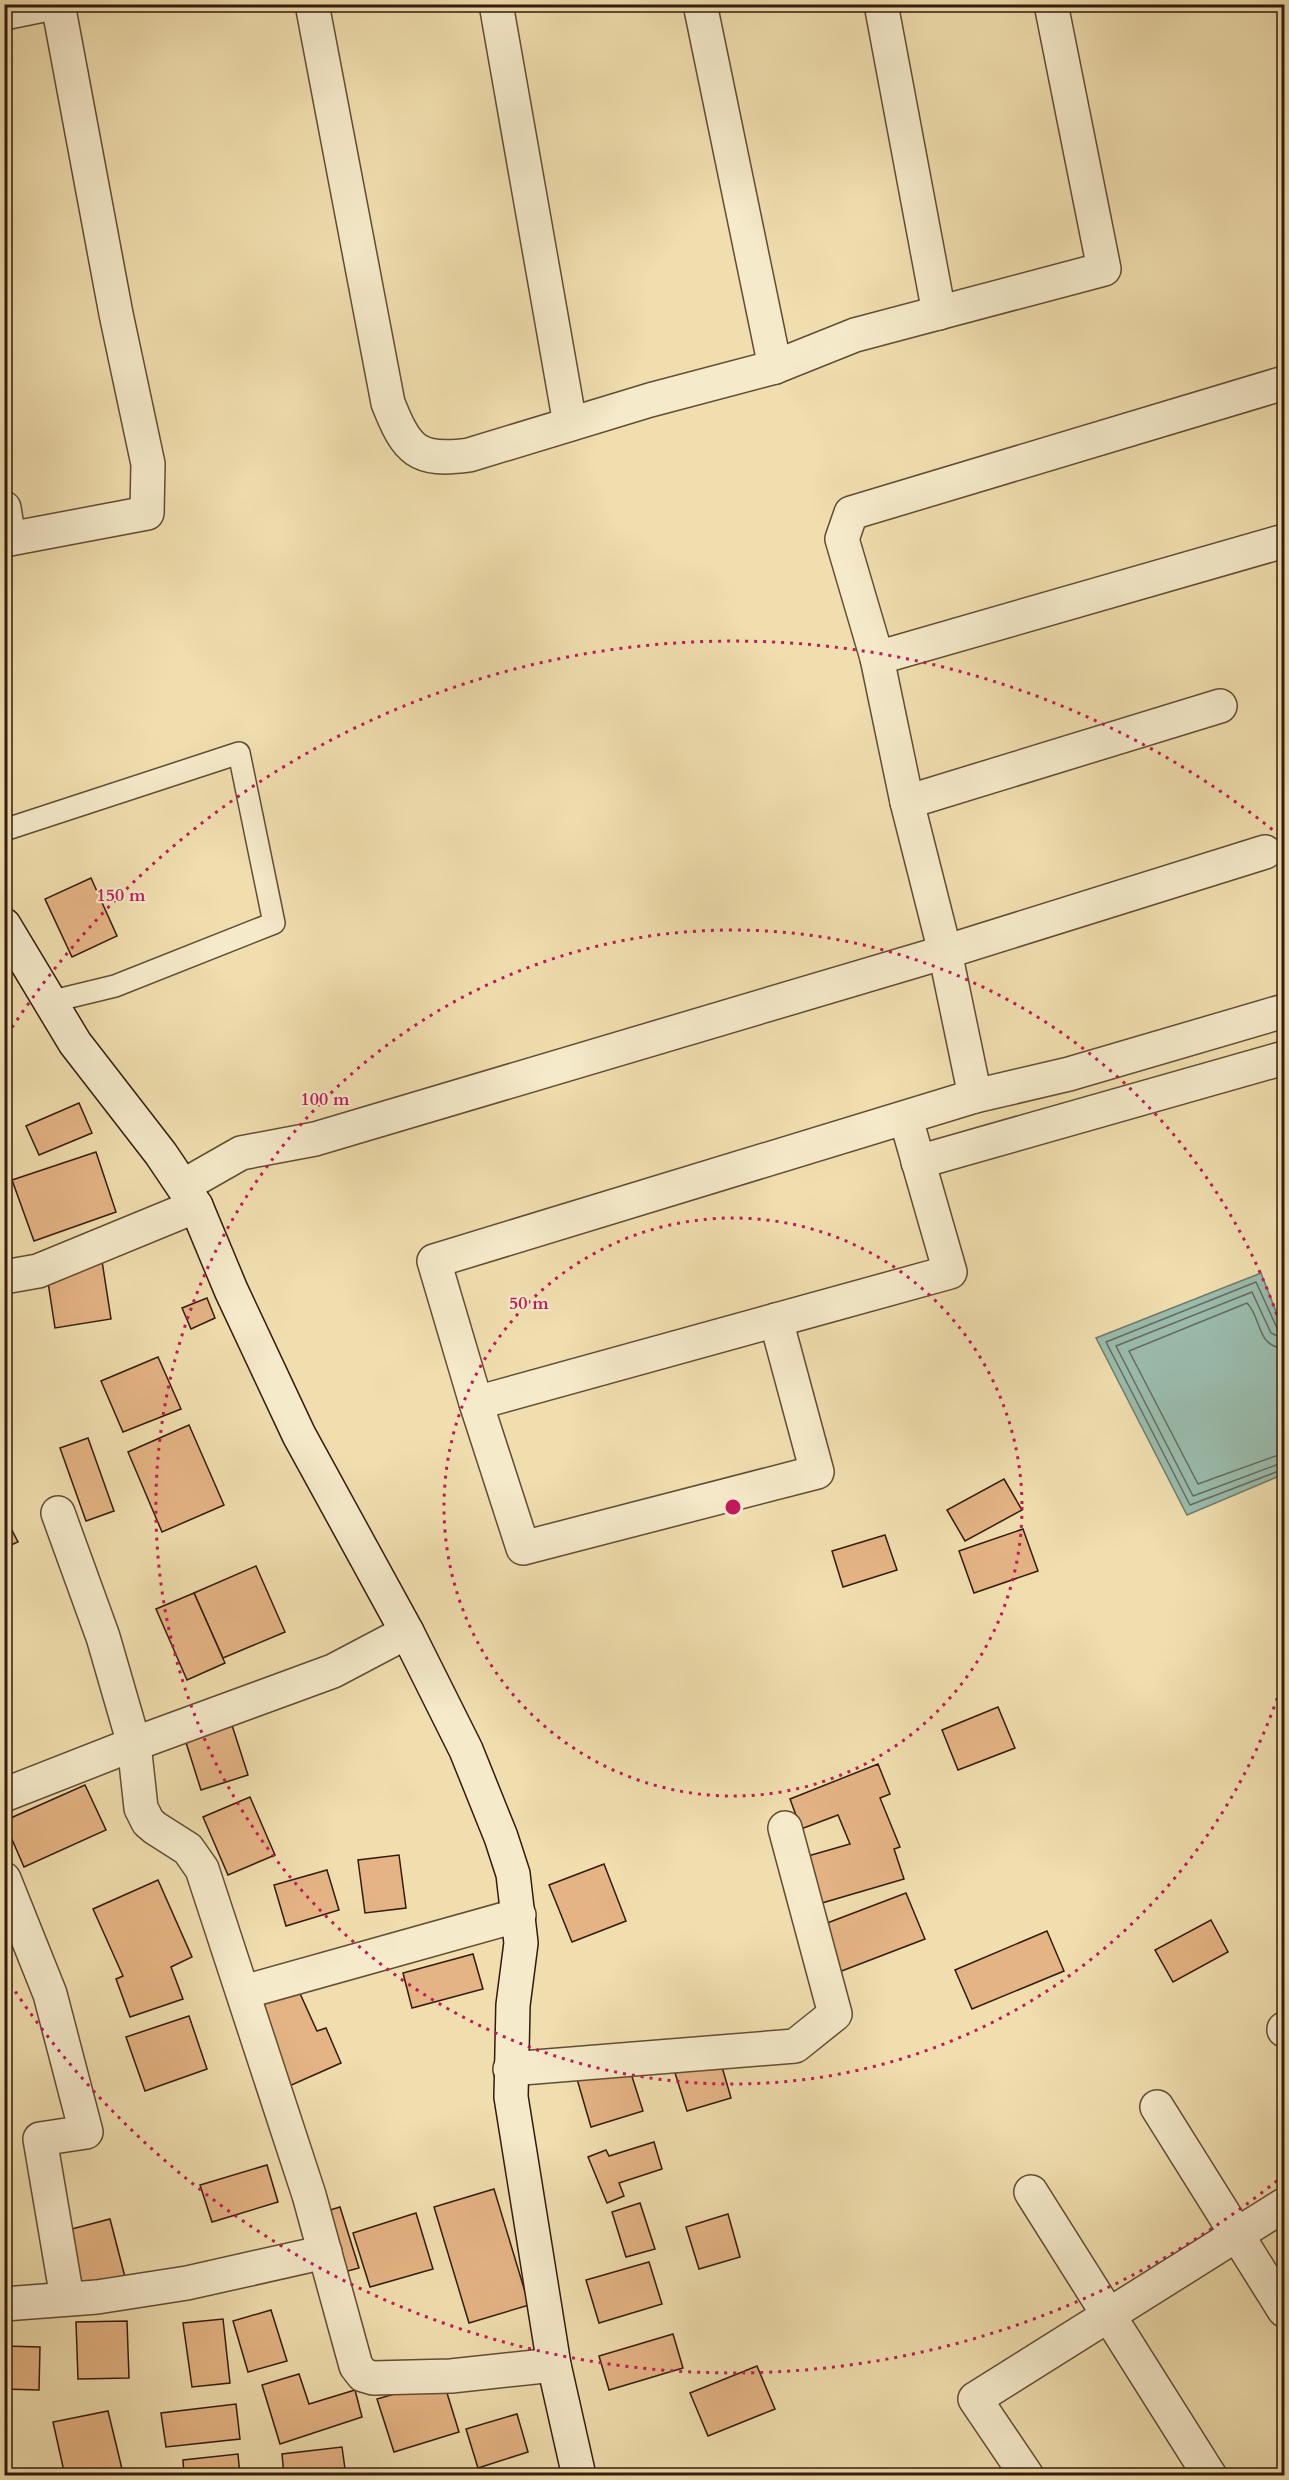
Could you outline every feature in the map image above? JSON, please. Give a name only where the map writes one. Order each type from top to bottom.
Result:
[{"type":"street","points":[[5,11],[48,4]]},
{"type":"street","points":[[6,529],[147,513],[148,464],[114,302],[58,4]]},
{"type":"street","points":[[312,4],[388,404],[399,432],[413,448],[438,459],[469,455],[570,424],[775,367],[855,335],[1104,269],[1051,4]]},
{"type":"street","points":[[496,4],[570,424]]},
{"type":"street","points":[[700,4],[775,367]]},
{"type":"street","points":[[881,4],[939,313]]},
{"type":"street","points":[[975,1096],[945,952],[906,802],[877,658],[842,539],[851,513],[1284,383]]},
{"type":"street","points":[[877,658],[1284,541]]},
{"type":"street","points":[[906,802],[1220,706]]},
{"type":"street","points":[[4,1277],[38,1271],[190,1196],[241,1153],[315,1138],[945,952],[1265,852]]},
{"type":"street","points":[[4,925],[75,1043],[190,1196],[299,1435],[407,1632],[466,1750],[501,1837],[513,1874],[521,1943],[513,2005],[511,2097],[554,2365],[579,2475]]},
{"type":"street","points":[[776,1320],[817,1472],[523,1548],[476,1403],[434,1261],[906,1119],[975,1096],[1068,1074],[1284,1011]]},
{"type":"street","points":[[918,1162],[1284,1058]]},
{"type":"street","points":[[476,1403],[950,1272],[906,1119]]},
{"type":"street","points":[[58,1513],[103,1637],[134,1744],[141,1808],[148,1822],[188,1849],[202,1869],[244,1992],[325,2252],[356,2366],[363,2374],[373,2378],[451,2376],[554,2365]]},
{"type":"street","points":[[4,1795],[134,1744],[333,1671],[407,1632]]},
{"type":"street","points":[[510,2069],[795,2046],[835,2014],[784,1828]]},
{"type":"street","points":[[4,1879],[50,1994],[86,2132],[40,2139],[67,2298]]},
{"type":"street","points":[[244,1992],[519,1915]]},
{"type":"street","points":[[1157,2107],[1284,2310]]},
{"type":"street","points":[[1031,2192],[1210,2475]]},
{"type":"street","points":[[1026,2475],[975,2399],[1284,2205]]},
{"type":"street","points":[[4,2304],[98,2297],[188,2283],[325,2252]]},
{"type":"lane","points":[[4,830],[239,753],[274,922],[115,986],[49,1002]]},
{"type":"water","points":[[1261,1273],[1284,1332],[1284,1474],[1187,1515],[1096,1338]]},
{"type":"building","points":[[91,878],[117,936],[72,957],[45,899]]},
{"type":"building","points":[[79,1103],[92,1133],[39,1155],[26,1126]]},
{"type":"building","points":[[96,1152],[116,1212],[34,1241],[12,1180]]},
{"type":"building","points":[[4,1208],[11,1230],[4,1232]]},
{"type":"building","points":[[102,1261],[111,1319],[55,1328],[46,1269]]},
{"type":"building","points":[[207,1298],[215,1318],[191,1329],[182,1308]]},
{"type":"building","points":[[4,1333],[11,1351],[4,1353]]},
{"type":"building","points":[[158,1357],[181,1409],[123,1432],[101,1381]]},
{"type":"building","points":[[189,1425],[224,1505],[162,1532],[128,1452]]},
{"type":"building","points":[[88,1438],[114,1511],[86,1521],[60,1448]]},
{"type":"building","points":[[1004,1479],[1022,1510],[965,1541],[947,1510]]},
{"type":"building","points":[[4,1515],[18,1542],[4,1548]]},
{"type":"building","points":[[1023,1529],[1038,1571],[974,1593],[959,1551]]},
{"type":"building","points":[[885,1535],[897,1570],[843,1587],[832,1551]]},
{"type":"building","points":[[256,1566],[285,1632],[223,1658],[194,1593]]},
{"type":"building","points":[[194,1593],[225,1663],[187,1680],[156,1609]]},
{"type":"building","points":[[998,1707],[1015,1748],[958,1770],[942,1730]]},
{"type":"building","points":[[230,1719],[248,1775],[201,1790],[183,1733]]},
{"type":"building","points":[[878,1764],[890,1794],[880,1798],[900,1847],[894,1849],[904,1879],[822,1903],[808,1856],[850,1844],[838,1815],[801,1829],[790,1799]]},
{"type":"building","points":[[85,1785],[106,1830],[24,1867],[4,1821]]},
{"type":"building","points":[[250,1797],[275,1855],[228,1875],[203,1817]]},
{"type":"building","points":[[399,1855],[406,1908],[365,1913],[358,1860]]},
{"type":"building","points":[[604,1864],[626,1921],[572,1942],[549,1885]]},
{"type":"building","points":[[327,1870],[339,1910],[286,1926],[274,1885]]},
{"type":"building","points":[[158,1880],[192,1957],[171,1967],[183,1999],[130,2017],[116,1979],[123,1976],[93,1909]]},
{"type":"building","points":[[906,1893],[925,1939],[839,1972],[822,1925]]},
{"type":"building","points":[[1211,1920],[1228,1952],[1173,1982],[1155,1950]]},
{"type":"building","points":[[1047,1931],[1064,1971],[972,2009],[955,1970]]},
{"type":"building","points":[[473,1954],[483,1989],[412,2008],[403,1973]]},
{"type":"building","points":[[293,1978],[317,2031],[326,2028],[341,2063],[278,2091],[250,1998]]},
{"type":"building","points":[[189,2016],[207,2069],[145,2091],[126,2037]]},
{"type":"building","points":[[720,2060],[731,2098],[687,2111],[675,2073]]},
{"type":"building","points":[[628,2064],[643,2111],[591,2127],[577,2079]]},
{"type":"building","points":[[654,2142],[662,2169],[619,2183],[624,2196],[607,2203],[588,2157],[606,2150],[609,2156]]},
{"type":"building","points":[[267,2165],[278,2202],[212,2222],[200,2185]]},
{"type":"building","points":[[494,2189],[529,2305],[469,2323],[434,2207]]},
{"type":"building","points":[[640,2203],[655,2249],[626,2257],[612,2212]]},
{"type":"building","points":[[340,2207],[359,2268],[336,2274],[317,2214]]},
{"type":"building","points":[[416,2213],[433,2269],[370,2287],[353,2233]]},
{"type":"building","points":[[728,2214],[740,2257],[699,2269],[686,2227]]},
{"type":"building","points":[[110,2219],[126,2281],[80,2292],[64,2231]]},
{"type":"building","points":[[649,2262],[662,2304],[599,2323],[586,2280]]},
{"type":"building","points":[[271,2310],[287,2361],[248,2372],[233,2321]]},
{"type":"building","points":[[223,2319],[230,2383],[192,2387],[183,2323]]},
{"type":"building","points":[[127,2321],[129,2378],[78,2379],[76,2322]]},
{"type":"building","points":[[673,2334],[683,2368],[609,2390],[599,2356]]},
{"type":"building","points":[[4,2346],[40,2347],[39,2390],[4,2389]]},
{"type":"building","points":[[757,2366],[775,2409],[708,2436],[690,2393]]},
{"type":"building","points":[[299,2374],[309,2404],[355,2390],[362,2417],[280,2444],[262,2385]]},
{"type":"building","points":[[443,2380],[459,2432],[394,2452],[377,2399]]},
{"type":"building","points":[[236,2404],[240,2439],[166,2447],[161,2413]]},
{"type":"building","points":[[108,2411],[122,2469],[94,2476],[65,2476],[53,2422]]},
{"type":"building","points":[[517,2414],[528,2452],[478,2468],[466,2429]]},
{"type":"building","points":[[342,2447],[346,2476],[284,2476],[282,2454]]},
{"type":"building","points":[[238,2454],[240,2476],[184,2476],[183,2460]]}]
